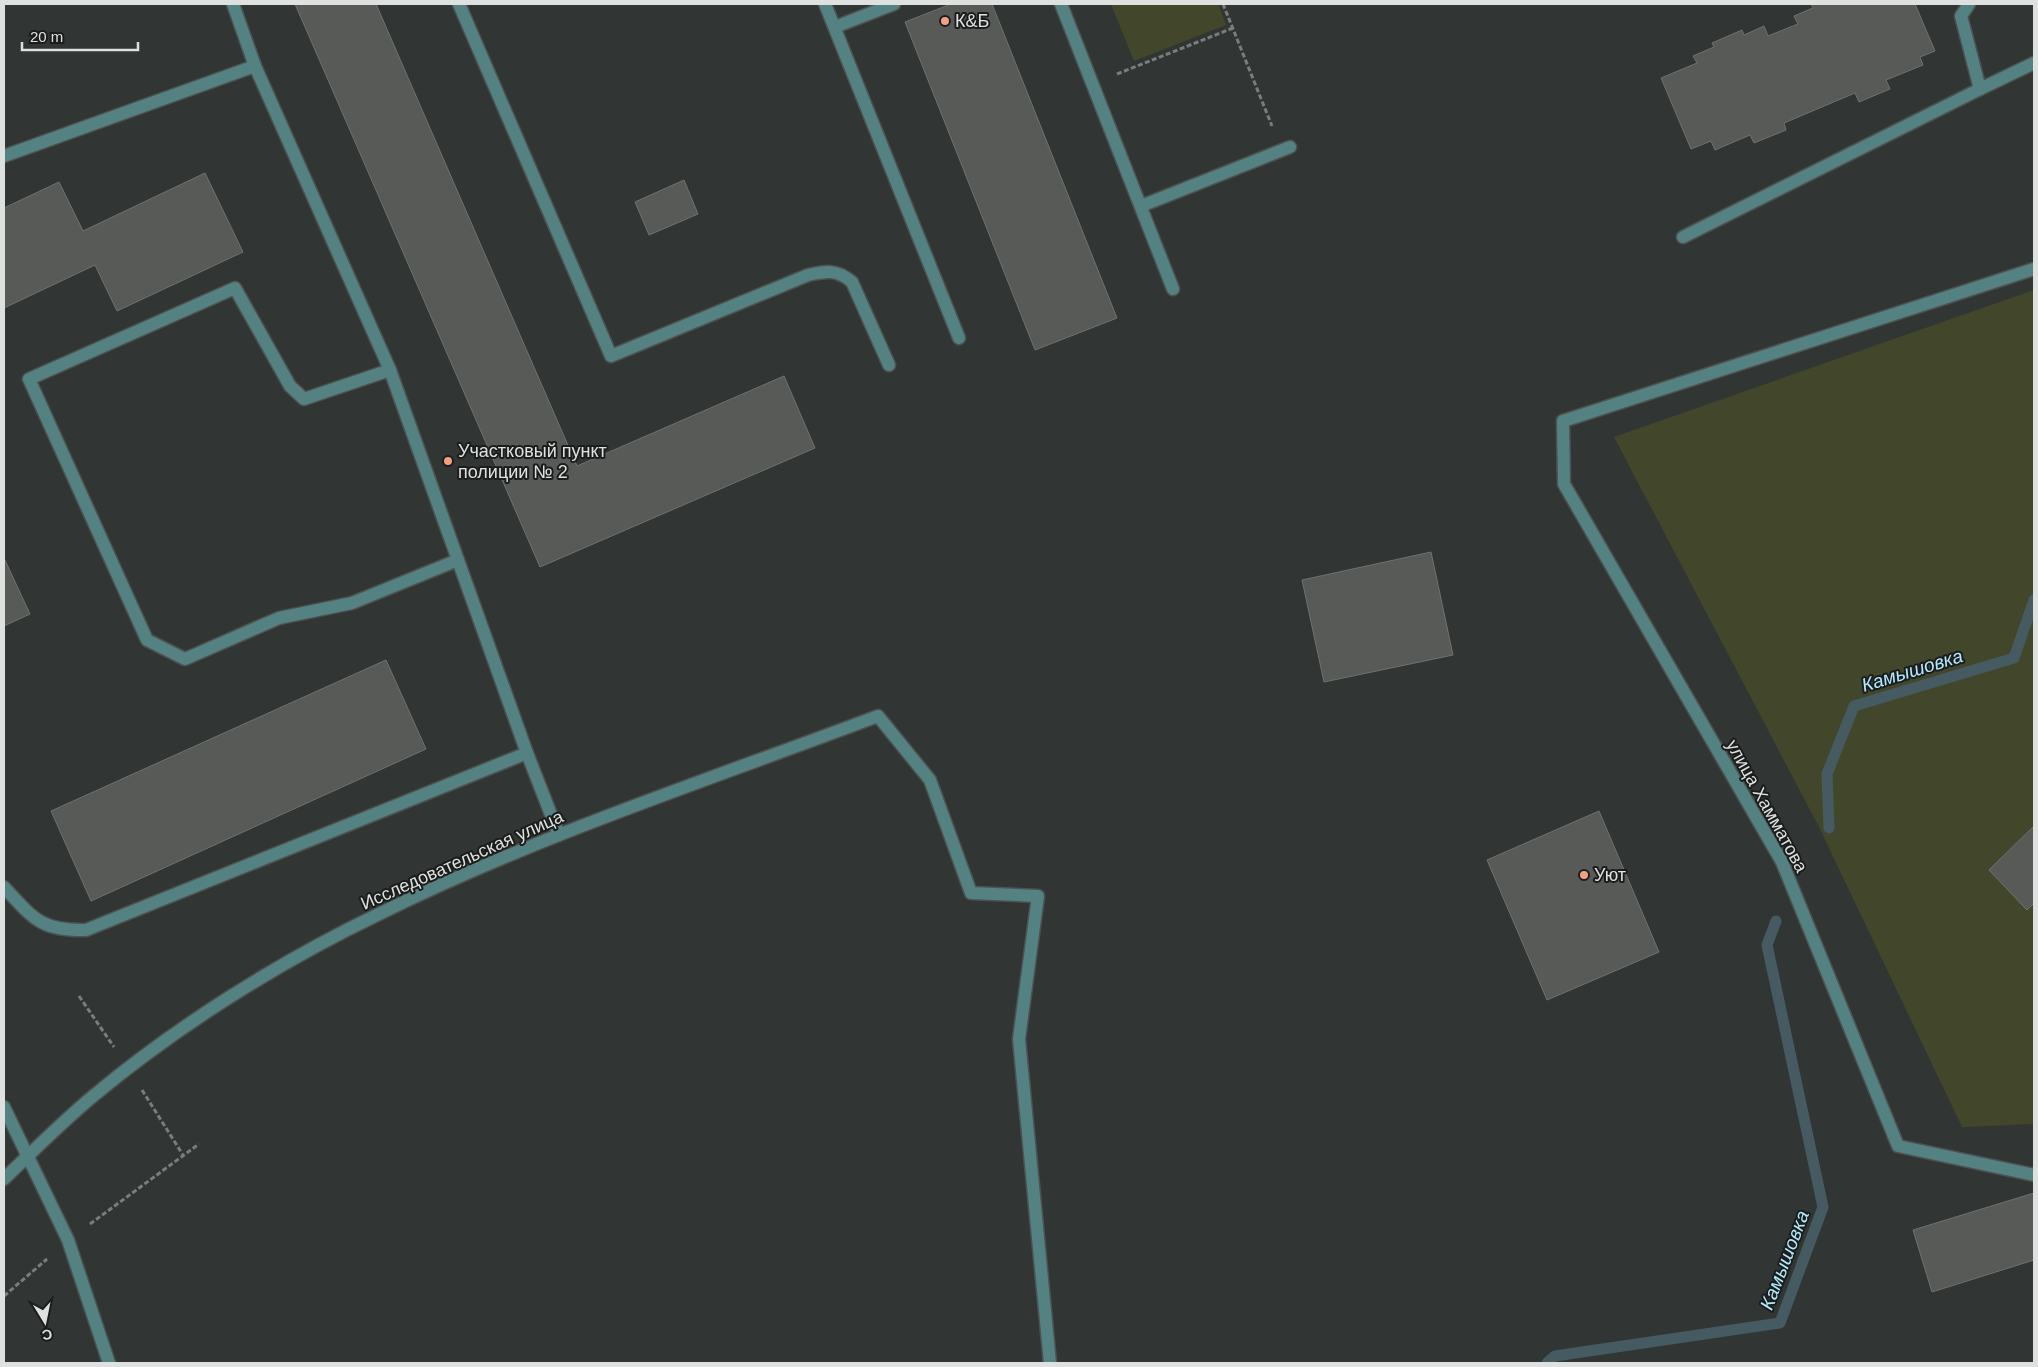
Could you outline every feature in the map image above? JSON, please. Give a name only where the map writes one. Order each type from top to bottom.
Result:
[{"type":"street","points":[[232,4],[255,66],[390,370],[527,753],[560,835]]},
{"type":"street","points":[[459,4],[611,356],[808,275],[830,270],[844,275],[852,282],[889,365]]},
{"type":"street","points":[[825,4],[959,338]]},
{"type":"street","points":[[835,27],[894,4]]},
{"type":"street","points":[[1060,4],[1173,288]]},
{"type":"street","points":[[1969,4],[1961,16],[1980,88]]},
{"type":"street","points":[[1684,237],[1980,88],[2034,63]]},
{"type":"street","points":[[4,156],[255,66]]},
{"type":"street","points":[[1141,206],[1285,148]]},
{"type":"street","name":"улица Хамматова","points":[[2034,269],[1563,421],[1564,484],[1782,862],[1898,1146],[2034,1175]]},
{"type":"street","points":[[390,370],[304,398],[290,386],[234,288],[29,379],[147,640],[185,659],[279,618],[352,603],[458,560]]},
{"type":"street","name":"Исследовательская улица","points":[[4,1179],[71,1115],[140,1060],[220,1005],[310,950],[445,882],[560,835],[878,716],[930,780],[972,893],[1038,896],[1019,1038],[1050,1363]]},
{"type":"street","points":[[4,887],[38,923],[63,931],[86,930],[527,753]]},
{"type":"street","points":[[4,1107],[68,1240],[109,1363]]},
{"type":"path","points":[[1223,4],[1285,148]]},
{"type":"path","points":[[1092,84],[1233,28]]},
{"type":"path","points":[[4,1296],[68,1240],[199,1144]]},
{"type":"green space","points":[[1111,4],[1218,4],[1226,25],[1134,61]]},
{"type":"green space","points":[[2034,290],[2034,1124],[1962,1127],[1819,827],[1614,437]]},
{"type":"building","points":[[295,4],[376,4],[577,466],[784,376],[815,448],[540,567]]},
{"type":"building","points":[[951,4],[992,4],[1117,318],[1035,350],[905,22]]},
{"type":"building","points":[[1811,4],[1915,4],[1935,51],[1920,57],[1923,65],[1886,80],[1890,89],[1859,102],[1855,93],[1784,123],[1786,130],[1754,143],[1750,135],[1715,150],[1711,141],[1691,149],[1661,78],[1697,63],[1693,56],[1714,47],[1712,43],[1742,30],[1744,35],[1764,26],[1768,36],[1798,24],[1794,16],[1813,8]]},
{"type":"building","points":[[205,173],[243,252],[117,311],[95,265],[4,308],[4,208],[59,182],[83,231]]},
{"type":"building","points":[[684,180],[698,214],[649,235],[635,202]]},
{"type":"building","points":[[1431,552],[1453,655],[1324,682],[1302,580]]},
{"type":"building","points":[[4,558],[30,614],[4,626]]},
{"type":"building","points":[[386,660],[426,749],[91,901],[51,811]]},
{"type":"building","points":[[1599,811],[1659,952],[1547,1000],[1487,860]]},
{"type":"building","points":[[2034,826],[2034,903],[2027,910],[1989,870]]},
{"type":"building","points":[[2034,1193],[2034,1260],[1932,1292],[1913,1230]]},
{"type":"waterway","name":"Камышовка","points":[[1829,828],[1827,774],[1854,706],[2014,658],[2034,600]]},
{"type":"waterway","name":"Камышовка","points":[[1547,1363],[1555,1356],[1780,1323],[1823,1207],[1767,945],[1776,921]]},
{"type":"place","name":"К&Б","points":[[945,21]]},
{"type":"place","name":"Участковый пункт полиции № 2","points":[[448,461]]},
{"type":"place","name":"Уют","points":[[1584,875]]}]
